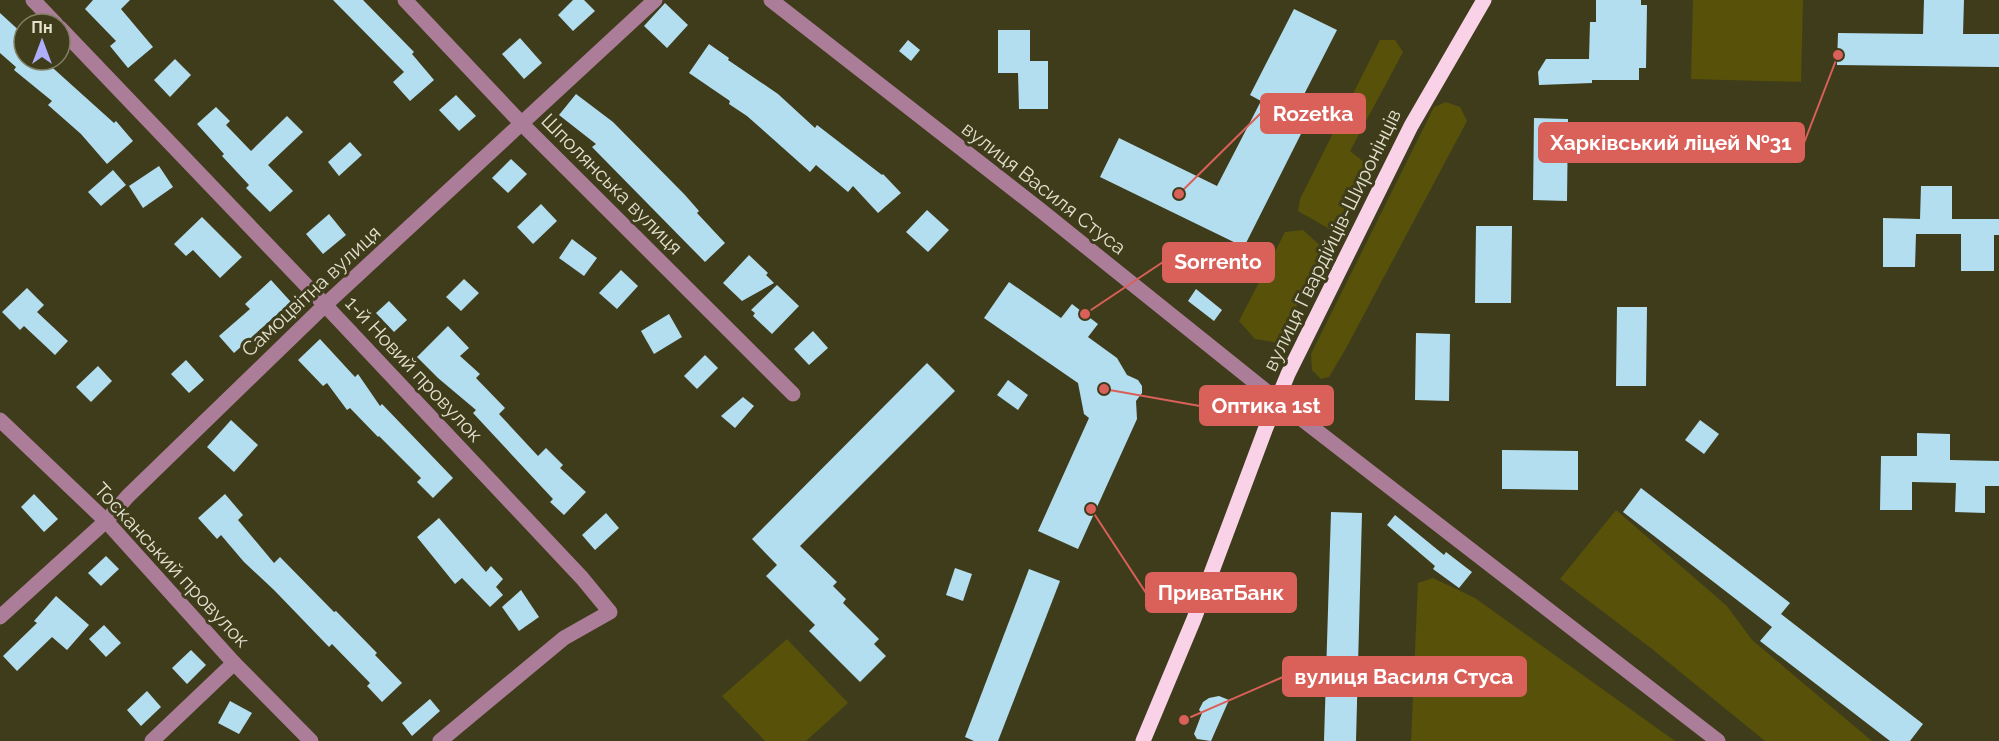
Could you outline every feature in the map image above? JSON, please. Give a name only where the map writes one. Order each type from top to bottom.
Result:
[{"type":"main road","name":"вулиця Гвардійців-Широнінців","points":[[1143,741],[1194,619],[1277,400],[1349,249],[1407,135],[1484,0]]},
{"type":"street","points":[[33,0],[44,12]]},
{"type":"street","name":"Шполянська вулиця","points":[[405,0],[522,124],[793,394]]},
{"type":"street","name":"Самоцвітна вулиця","points":[[0,617],[106,520],[326,305],[655,0]]},
{"type":"street","name":"вулиця Василя Стуса","points":[[771,0],[1039,209],[1277,400],[1718,741]]},
{"type":"street","name":"1-й Новий провулок","points":[[72,40],[326,305],[582,578],[610,612],[564,638],[440,741]]},
{"type":"street","name":"Тосканський провулок","points":[[0,420],[106,520],[234,663],[311,741]]},
{"type":"street","points":[[152,741],[234,663]]},
{"type":"shaded area","points":[[1693,0],[1803,0],[1801,82],[1691,79]]},
{"type":"shaded area","points":[[1380,40],[1395,40],[1403,52],[1350,151],[1364,162],[1365,168],[1333,231],[1298,211],[1300,199]]},
{"type":"shaded area","points":[[1446,102],[1460,107],[1467,121],[1345,350],[1329,377],[1321,379],[1312,370],[1311,354],[1434,107]]},
{"type":"shaded area","points":[[1303,230],[1324,249],[1279,343],[1255,339],[1239,321],[1285,232]]},
{"type":"shaded area","points":[[1616,510],[1727,606],[1752,640],[1872,741],[1765,741],[1652,649],[1560,579]]},
{"type":"shaded area","points":[[1433,578],[1475,598],[1675,741],[1411,741],[1418,583]]},
{"type":"shaded area","points":[[787,639],[848,703],[806,741],[765,741],[722,696]]},
{"type":"building","points":[[93,0],[130,0],[121,9],[153,47],[128,68],[110,46],[116,41],[85,9]]},
{"type":"building","points":[[333,0],[363,0],[414,52],[412,54],[434,80],[410,101],[393,82],[404,72]]},
{"type":"building","points":[[573,0],[584,0],[595,11],[573,31],[558,15]]},
{"type":"building","points":[[1596,0],[1641,0],[1641,5],[1647,5],[1646,68],[1639,68],[1639,80],[1592,80],[1592,83],[1539,85],[1538,72],[1546,59],[1589,59],[1590,22],[1596,22]]},
{"type":"building","points":[[1924,0],[1964,0],[1963,34],[1999,34],[1999,67],[1837,65],[1838,33],[1923,34]]},
{"type":"building","points":[[665,3],[688,25],[667,48],[644,26]]},
{"type":"building","points":[[1294,9],[1337,30],[1291,120],[1305,126],[1244,247],[1100,177],[1119,138],[1217,186],[1261,101],[1250,95]]},
{"type":"building","points":[[0,13],[12,24],[12,64],[0,53]]},
{"type":"building","points":[[998,30],[1030,30],[1030,61],[1048,61],[1048,109],[1019,109],[1018,73],[998,73]]},
{"type":"building","points":[[520,38],[542,63],[524,79],[502,54]]},
{"type":"building","points":[[908,40],[920,50],[911,61],[899,51]]},
{"type":"building","points":[[709,44],[729,58],[728,60],[778,94],[815,128],[817,125],[883,174],[901,193],[878,213],[853,186],[848,192],[816,165],[810,172],[747,116],[729,104],[730,101],[689,73]]},
{"type":"building","points":[[175,59],[191,75],[170,97],[154,80]]},
{"type":"building","points":[[16,72],[57,72],[114,123],[116,121],[133,141],[107,164],[81,134],[48,105],[52,101]]},
{"type":"building","points":[[576,94],[613,122],[685,195],[699,211],[697,213],[725,243],[705,262],[592,147],[596,144],[559,115]]},
{"type":"building","points":[[456,95],[476,116],[459,131],[439,110]]},
{"type":"building","points":[[216,107],[230,121],[226,125],[251,151],[287,116],[303,132],[268,165],[293,191],[270,212],[246,188],[249,185],[197,124]]},
{"type":"building","points":[[1534,118],[1568,119],[1567,201],[1533,200]]},
{"type":"building","points":[[350,142],[362,155],[339,176],[328,162]]},
{"type":"building","points":[[511,159],[527,174],[508,193],[492,178]]},
{"type":"building","points":[[159,166],[173,187],[143,208],[129,186]]},
{"type":"building","points":[[113,170],[126,185],[101,206],[88,192]]},
{"type":"building","points":[[1921,186],[1952,186],[1952,219],[1999,219],[1999,235],[1994,235],[1994,271],[1961,271],[1961,234],[1916,234],[1915,267],[1883,267],[1883,218],[1920,219]]},
{"type":"building","points":[[541,204],[557,221],[533,244],[517,227]]},
{"type":"building","points":[[927,210],[949,230],[928,252],[906,232]]},
{"type":"building","points":[[329,214],[346,235],[323,254],[306,234]]},
{"type":"building","points":[[202,217],[242,257],[220,278],[193,250],[186,256],[174,244]]},
{"type":"building","points":[[1476,226],[1512,226],[1511,303],[1475,303]]},
{"type":"building","points":[[572,239],[597,258],[584,276],[559,258]]},
{"type":"building","points":[[749,255],[768,273],[766,275],[774,283],[742,301],[723,283]]},
{"type":"building","points":[[621,270],[638,286],[617,309],[599,293]]},
{"type":"building","points":[[464,279],[479,293],[461,311],[446,297]]},
{"type":"building","points":[[271,280],[291,302],[234,353],[219,336],[250,309],[245,304]]},
{"type":"building","points":[[1009,282],[1061,318],[1072,304],[1098,324],[1088,337],[1117,358],[1127,375],[1138,380],[1142,386],[1142,393],[1136,401],[1137,419],[1078,549],[1038,531],[1089,418],[1084,414],[1078,383],[984,318]]},
{"type":"building","points":[[777,285],[799,306],[772,334],[753,316],[755,313],[751,310]]},
{"type":"building","points":[[27,288],[44,305],[37,312],[68,341],[55,355],[24,326],[20,330],[2,312]]},
{"type":"building","points":[[1196,289],[1222,310],[1214,321],[1188,301]]},
{"type":"building","points":[[389,301],[407,320],[394,332],[376,313]]},
{"type":"building","points":[[1617,307],[1647,307],[1646,386],[1616,386]]},
{"type":"building","points":[[669,314],[682,337],[654,354],[641,331]]},
{"type":"building","points":[[448,326],[469,348],[460,356],[480,374],[476,378],[505,408],[499,414],[538,456],[546,448],[563,465],[560,468],[586,492],[564,515],[550,502],[553,499],[473,413],[476,410],[417,357]]},
{"type":"building","points":[[813,331],[828,348],[809,365],[794,349]]},
{"type":"building","points":[[1416,333],[1450,334],[1449,401],[1415,400]]},
{"type":"building","points":[[320,339],[355,377],[358,374],[380,406],[382,404],[453,478],[433,498],[417,482],[421,478],[350,408],[347,410],[327,383],[323,386],[298,360]]},
{"type":"building","points":[[705,355],[718,368],[697,389],[684,376]]},
{"type":"building","points":[[186,360],[204,380],[189,393],[171,374]]},
{"type":"building","points":[[927,363],[955,391],[800,546],[837,582],[833,586],[846,599],[843,603],[879,639],[874,644],[886,656],[860,682],[809,631],[815,625],[766,576],[777,565],[752,539]]},
{"type":"building","points":[[98,366],[112,381],[91,402],[76,387]]},
{"type":"building","points":[[1008,380],[1028,395],[1018,410],[997,395]]},
{"type":"building","points":[[743,397],[754,406],[735,428],[721,416]]},
{"type":"building","points":[[231,420],[258,445],[234,472],[207,447]]},
{"type":"building","points":[[1700,420],[1719,434],[1704,454],[1685,440]]},
{"type":"building","points":[[1917,433],[1950,434],[1950,460],[1999,461],[1999,486],[1985,486],[1985,513],[1955,512],[1956,483],[1912,482],[1912,510],[1880,510],[1881,456],[1917,456]]},
{"type":"building","points":[[1502,450],[1578,451],[1578,490],[1502,489]]},
{"type":"building","points":[[1641,488],[1790,603],[1781,614],[1923,724],[1910,741],[1890,741],[1760,641],[1772,627],[1623,512]]},
{"type":"building","points":[[34,494],[58,519],[44,532],[21,507]]},
{"type":"building","points":[[225,494],[243,515],[238,520],[274,563],[280,557],[377,653],[375,655],[402,683],[382,702],[367,686],[370,683],[332,644],[329,647],[244,562],[221,535],[217,539],[198,518]]},
{"type":"building","points":[[1331,512],[1362,513],[1356,741],[1324,741]]},
{"type":"building","points":[[606,513],[619,528],[595,550],[582,535]]},
{"type":"building","points":[[1395,515],[1444,555],[1446,552],[1472,572],[1459,588],[1433,569],[1435,566],[1387,525]]},
{"type":"building","points":[[439,518],[486,572],[491,566],[503,579],[496,587],[503,595],[490,607],[462,578],[455,584],[417,537]]},
{"type":"building","points":[[106,556],[119,569],[101,586],[88,573]]},
{"type":"building","points":[[955,568],[972,574],[963,601],[946,595]]},
{"type":"building","points":[[1029,569],[1060,581],[998,741],[974,741],[965,737]]},
{"type":"building","points":[[521,590],[539,617],[519,631],[502,607]]},
{"type":"building","points":[[56,596],[89,625],[67,650],[52,637],[17,671],[3,656],[37,623],[34,621]]},
{"type":"building","points":[[104,625],[121,643],[106,657],[89,639]]},
{"type":"building","points":[[191,650],[206,665],[187,684],[172,668]]},
{"type":"building","points":[[147,691],[161,707],[141,726],[127,710]]},
{"type":"building","points":[[1219,696],[1229,700],[1211,741],[1197,739],[1194,734],[1202,713],[1199,710],[1203,702]]},
{"type":"building","points":[[430,699],[440,711],[412,736],[402,723]]},
{"type":"building","points":[[230,701],[252,713],[239,734],[218,723]]},
{"type":"place","name":"Харківський ліцей №31","points":[[1838,55]]},
{"type":"place","name":"Rozetka","points":[[1179,194]]},
{"type":"place","name":"Sorrento","points":[[1085,314]]},
{"type":"place","name":"Оптика 1st","points":[[1104,389]]},
{"type":"place","name":"ПриватБанк","points":[[1091,509]]},
{"type":"place","name":"вулиця Василя Стуса","points":[[1184,720]]}]
